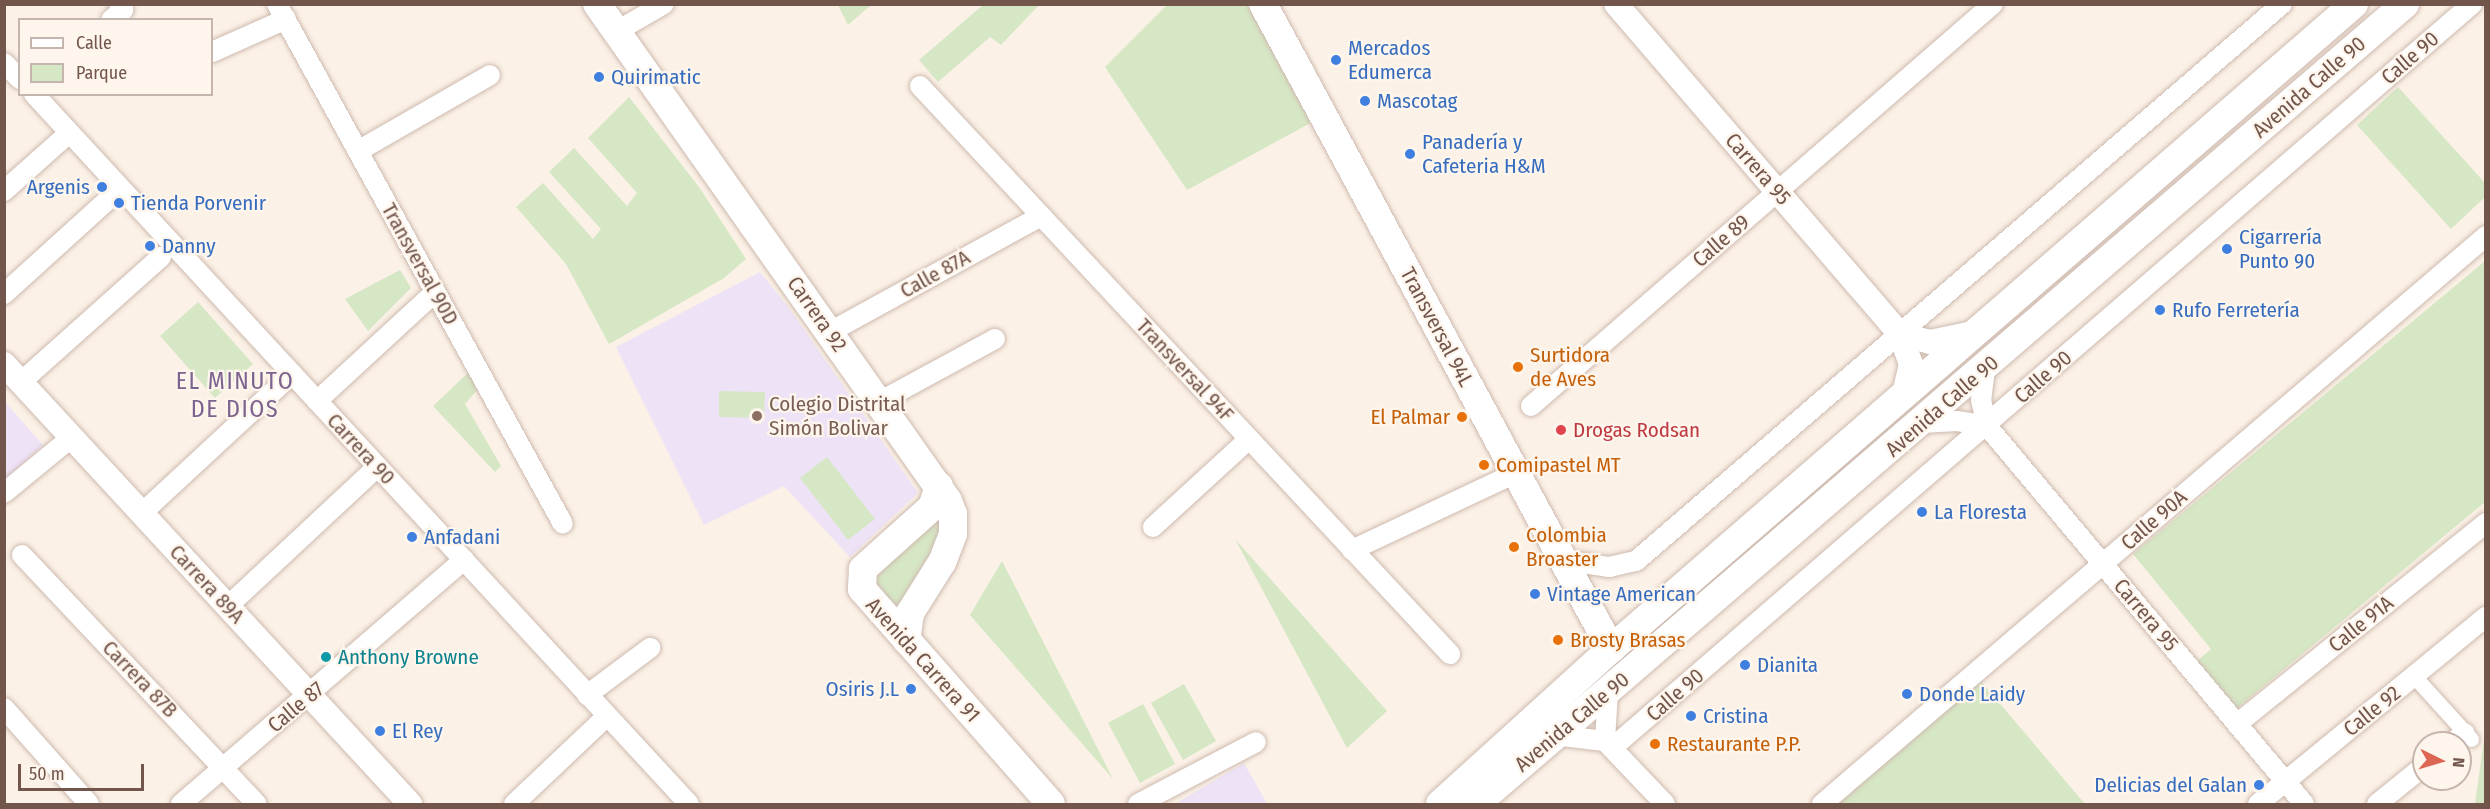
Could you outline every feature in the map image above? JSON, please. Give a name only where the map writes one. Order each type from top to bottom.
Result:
[{"type":"main road","name":"Carrera 92","points":[[597,4],[939,486],[953,514],[953,534],[942,562],[910,613],[906,640]]},
{"type":"main road","name":"Transversal 94L","points":[[1263,4],[1611,649]]},
{"type":"main road","name":"Avenida Calle 90","points":[[1440,804],[1611,649],[2354,4]]},
{"type":"main road","name":"Avenida Calle 90","points":[[1476,804],[1985,369],[2405,4]]},
{"type":"main road","name":"Avenida Carrera 91","points":[[939,486],[932,507],[867,564],[861,574],[864,594],[1051,804]]},
{"type":"main road","points":[[1608,691],[1611,649]]},
{"type":"street","points":[[617,32],[664,4]]},
{"type":"street","name":"Carrera 95","points":[[1616,4],[1900,334],[1911,364],[1904,394]]},
{"type":"street","name":"Calle 89","points":[[1531,406],[1993,4]]},
{"type":"street","points":[[1563,560],[1609,567],[1636,561],[2282,4]]},
{"type":"street","name":"Calle 90","points":[[1608,744],[1987,426],[2472,4]]},
{"type":"street","points":[[213,51],[281,12]]},
{"type":"street","name":"Transversal 90D","points":[[281,12],[563,524]]},
{"type":"street","points":[[358,151],[490,75]]},
{"type":"street","name":"Transversal 94F","points":[[920,86],[1450,654]]},
{"type":"street","name":"Carrera 90","points":[[36,96],[689,804]]},
{"type":"street","points":[[4,191],[69,133]]},
{"type":"street","points":[[4,294],[112,196]]},
{"type":"street","name":"Calle 87A","points":[[830,332],[1041,216]]},
{"type":"street","name":"Calle 90A","points":[[1822,804],[2485,236]]},
{"type":"street","points":[[21,382],[161,257]]},
{"type":"street","points":[[317,401],[435,292]]},
{"type":"street","points":[[1900,334],[1930,342],[1975,333]]},
{"type":"street","points":[[879,402],[995,339]]},
{"type":"street","name":"Carrera 89A","points":[[4,364],[410,804]]},
{"type":"street","name":"Carrera 95","points":[[1985,369],[1981,400],[1987,426],[2304,804]]},
{"type":"street","points":[[142,513],[292,374]]},
{"type":"street","points":[[1921,423],[1957,421],[1987,426]]},
{"type":"street","points":[[4,493],[72,437]]},
{"type":"street","points":[[1153,526],[1249,439]]},
{"type":"street","points":[[228,606],[377,467]]},
{"type":"street","points":[[1352,550],[1516,473]]},
{"type":"street","name":"Calle 91A","points":[[2237,724],[2486,523]]},
{"type":"street","name":"Carrera 87B","points":[[22,555],[257,804]]},
{"type":"street","name":"Calle 87","points":[[181,804],[310,696],[464,560]]},
{"type":"street","name":"Calle 92","points":[[2258,804],[2486,617]]},
{"type":"street","points":[[588,694],[650,648]]},
{"type":"street","points":[[2414,676],[2457,731]]},
{"type":"street","points":[[1608,691],[1608,744]]},
{"type":"street","points":[[4,708],[89,804]]},
{"type":"street","points":[[514,804],[608,716]]},
{"type":"street","points":[[1554,735],[1608,744],[1665,804]]},
{"type":"street","points":[[1138,804],[1256,741]]},
{"type":"street","points":[[2377,804],[2412,776]]},
{"type":"shaded area","name":"Colegio Distrital Simón Bolivar","points":[[760,272],[789,308],[918,493],[850,557],[784,486],[704,525],[616,347]]},
{"type":"shaded area","points":[[5,402],[43,445],[4,480]]},
{"type":"shaded area","points":[[1244,763],[1267,804],[1175,804]]},
{"type":"green space","points":[[838,5],[871,5],[848,25]]},
{"type":"green space","points":[[983,5],[1039,5],[1001,45],[990,37],[938,82],[919,60]]},
{"type":"green space","points":[[1167,5],[1251,5],[1316,120],[1187,190],[1105,67]]},
{"type":"green space","points":[[2398,87],[2485,183],[2485,197],[2451,229],[2357,125]]},
{"type":"green space","points":[[629,97],[699,187],[746,259],[724,278],[609,344],[566,264],[516,207],[543,183],[593,239],[601,229],[549,172],[574,148],[627,206],[637,193],[588,138]]},
{"type":"green space","points":[[2485,261],[2485,502],[2235,710],[2196,662],[2211,649],[2133,554]]},
{"type":"green space","points":[[400,270],[411,288],[368,331],[345,299]]},
{"type":"green space","points":[[198,302],[253,364],[215,398],[160,336]]},
{"type":"green space","points":[[472,369],[479,388],[465,404],[501,466],[495,472],[433,406]]},
{"type":"green space","points":[[719,391],[765,392],[764,418],[719,417]]},
{"type":"green space","points":[[827,457],[875,519],[848,540],[800,478]]},
{"type":"green space","points":[[937,513],[946,532],[901,604],[890,604],[875,586],[876,573]]},
{"type":"green space","points":[[1235,539],[1387,711],[1347,748],[1263,591]]},
{"type":"green space","points":[[1002,561],[1074,702],[1113,779],[970,615]]},
{"type":"green space","points":[[1979,679],[2085,804],[1831,804]]},
{"type":"green space","points":[[1184,684],[1216,741],[1183,760],[1151,703]]},
{"type":"green space","points":[[1143,704],[1175,764],[1140,783],[1108,723]]},
{"type":"green space","points":[[2485,732],[2485,804],[2475,804]]},
{"type":"place","name":"Mercados Edumerca","points":[[1336,60]]},
{"type":"place","name":"Quirimatic","points":[[599,77]]},
{"type":"place","name":"Mascotag","points":[[1365,101]]},
{"type":"place","name":"Panadería y Cafeteria H&M","points":[[1410,154]]},
{"type":"place","name":"Argenis","points":[[102,187]]},
{"type":"place","name":"Tienda Porvenir","points":[[119,203]]},
{"type":"place","name":"Danny","points":[[150,246]]},
{"type":"place","name":"Cigarrería Punto 90","points":[[2227,249]]},
{"type":"place","name":"Rufo Ferretería","points":[[2160,310]]},
{"type":"place","name":"Surtidora de Aves","points":[[1518,367]]},
{"type":"place","name":"Colegio Distrital Simón Bolivar","points":[[757,416]]},
{"type":"place","name":"El Palmar","points":[[1462,417]]},
{"type":"place","name":"Drogas Rodsan","points":[[1561,430]]},
{"type":"place","name":"Comipastel MT","points":[[1484,465]]},
{"type":"place","name":"La Floresta","points":[[1922,512]]},
{"type":"place","name":"Anfadani","points":[[412,537]]},
{"type":"place","name":"Colombia Broaster","points":[[1514,547]]},
{"type":"place","name":"Vintage American","points":[[1535,594]]},
{"type":"place","name":"Brosty Brasas","points":[[1558,640]]},
{"type":"place","name":"Anthony Browne","points":[[326,657]]},
{"type":"place","name":"Dianita","points":[[1745,665]]},
{"type":"place","name":"Osiris J.L","points":[[911,689]]},
{"type":"place","name":"Donde Laidy","points":[[1907,694]]},
{"type":"place","name":"Cristina","points":[[1691,716]]},
{"type":"place","name":"El Rey","points":[[380,731]]},
{"type":"place","name":"Restaurante P.P.","points":[[1655,744]]},
{"type":"place","name":"Delicias del Galan","points":[[2259,785]]},
{"type":"district","name":"EL MINUTO DE DIOS","points":[[235,396]]}]
